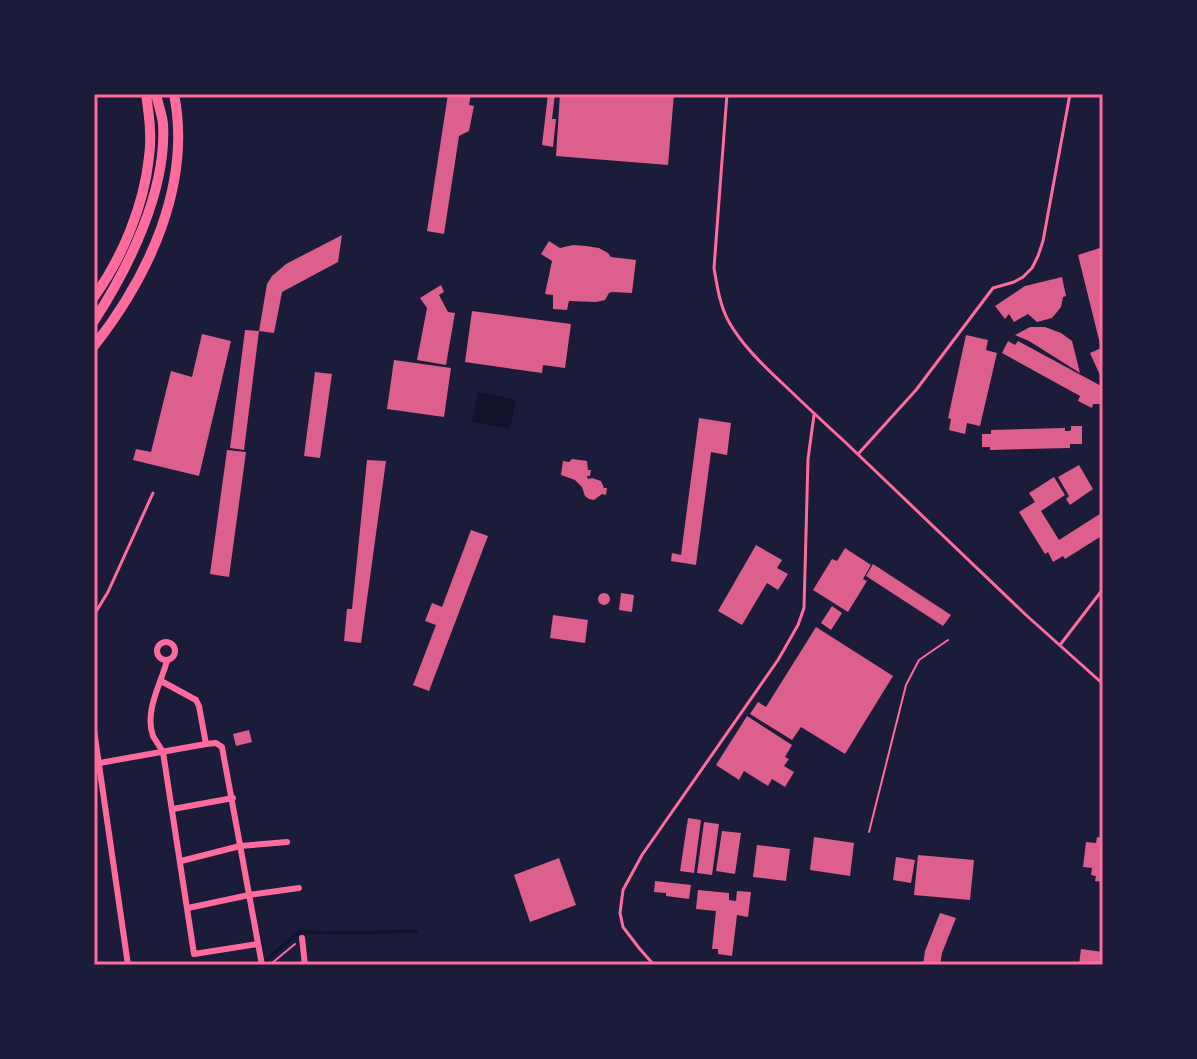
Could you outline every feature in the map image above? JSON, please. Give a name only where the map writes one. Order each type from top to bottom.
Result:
[{"type":"main road","points":[[94,297],[123,246],[141,199],[150,156],[146,94]]},
{"type":"main road","points":[[94,321],[133,250],[152,202],[162,153],[163,122],[156,94]]},
{"type":"main road","points":[[94,346],[114,321],[140,277],[170,200],[178,140],[174,94]]},
{"type":"street","points":[[167,661],[151,720],[153,735],[163,752],[194,954],[258,944]]},
{"type":"street","points":[[161,681],[196,700],[206,744]]},
{"type":"street","points":[[94,730],[128,965]]},
{"type":"street","points":[[97,763],[206,744],[216,743],[222,747],[262,965]]},
{"type":"street","points":[[173,809],[233,798]]},
{"type":"street","points":[[181,861],[240,846],[287,842]]},
{"type":"street","points":[[188,908],[299,888]]},
{"type":"street","points":[[302,938],[305,965]]},
{"type":"lane","points":[[727,94],[714,268],[727,319],[739,339],[1103,684]]},
{"type":"lane","points":[[858,454],[916,390],[993,288],[1014,282],[1032,268],[1043,241],[1070,94]]},
{"type":"lane","points":[[654,965],[623,927],[620,913],[623,890],[642,855],[778,660],[798,625],[804,608],[808,459],[815,414]]},
{"type":"lane","points":[[94,615],[108,592],[153,493]]},
{"type":"lane","points":[[1060,645],[1103,589]]},
{"type":"path","points":[[869,832],[906,685],[919,660],[948,640]]},
{"type":"path","points":[[269,965],[302,938]]},
{"type":"shaded area","points":[[478,392],[516,400],[510,429],[472,422]]},
{"type":"building","points":[[448,94],[471,94],[469,105],[474,106],[469,131],[459,136],[444,234],[427,231]]},
{"type":"building","points":[[548,94],[555,94],[553,147],[542,145]]},
{"type":"building","points":[[560,94],[674,94],[668,165],[556,156]]},
{"type":"building","points":[[342,235],[338,262],[282,292],[274,333],[259,331],[267,284],[272,276],[286,264]]},
{"type":"building","points":[[549,241],[560,248],[573,245],[599,248],[611,257],[636,260],[632,293],[612,292],[605,300],[569,301],[567,310],[553,309],[553,295],[545,294],[552,261],[541,254]]},
{"type":"building","points":[[1103,247],[1103,382],[1090,353],[1101,348],[1078,255]]},
{"type":"building","points":[[1062,277],[1066,296],[1052,318],[1037,322],[1028,314],[1014,322],[1009,314],[1005,319],[995,306],[1025,286]]},
{"type":"building","points":[[441,285],[444,292],[439,295],[448,312],[455,313],[446,365],[417,360],[427,308],[420,298]]},
{"type":"building","points":[[472,311],[571,324],[565,368],[543,365],[542,373],[465,362]]},
{"type":"building","points":[[1030,327],[1045,327],[1072,341],[1080,373],[1015,335]]},
{"type":"building","points":[[245,330],[259,331],[244,450],[230,448]]},
{"type":"building","points":[[202,334],[231,341],[199,476],[133,460],[136,449],[151,452],[171,371],[192,377]]},
{"type":"building","points":[[966,335],[988,340],[986,350],[997,353],[980,426],[967,423],[965,434],[949,430],[951,419],[948,418]]},
{"type":"building","points":[[1008,341],[1015,345],[1018,341],[1103,387],[1103,404],[1093,404],[1092,408],[1078,401],[1080,396],[1002,353]]},
{"type":"building","points":[[394,360],[451,368],[444,417],[387,409]]},
{"type":"building","points":[[315,372],[332,374],[320,458],[304,456]]},
{"type":"building","points":[[699,418],[731,423],[727,455],[711,452],[696,565],[671,561],[672,553],[681,555]]},
{"type":"building","points":[[1071,426],[1082,426],[1082,444],[1070,444],[1070,448],[990,450],[990,447],[982,447],[982,434],[991,434],[991,430],[1065,428],[1069,431]]},
{"type":"building","points":[[227,450],[246,452],[229,577],[210,574]]},
{"type":"building","points":[[367,460],[386,461],[361,643],[344,641],[347,609],[352,609]]},
{"type":"building","points":[[563,461],[587,461],[588,470],[591,470],[588,479],[601,481],[607,488],[606,495],[589,499],[575,480],[561,475]]},
{"type":"building","points":[[1079,465],[1093,489],[1070,505],[1066,499],[1069,496],[1058,477]]},
{"type":"building","points":[[1054,477],[1065,495],[1041,511],[1059,540],[1103,512],[1103,535],[1065,559],[1063,556],[1053,562],[1019,512],[1035,502],[1029,493]]},
{"type":"building","points":[[471,530],[488,536],[429,691],[413,685],[436,625],[425,621],[432,603],[442,607]]},
{"type":"building","points":[[756,545],[782,560],[777,568],[788,574],[778,590],[767,583],[742,625],[718,611]]},
{"type":"building","points":[[845,548],[871,565],[863,579],[867,581],[848,612],[813,590],[832,559],[837,561]]},
{"type":"building","points":[[873,564],[951,615],[943,626],[866,576]]},
{"type":"building","points":[[604,593],[610,599],[604,605],[598,599]]},
{"type":"building","points":[[621,593],[634,595],[632,612],[619,610]]},
{"type":"building","points":[[832,606],[842,613],[831,630],[821,623]]},
{"type":"building","points":[[553,615],[588,620],[585,643],[550,638]]},
{"type":"building","points":[[816,627],[893,676],[845,754],[801,727],[792,740],[750,714],[758,702],[766,707]]},
{"type":"building","points":[[747,716],[792,745],[784,766],[794,772],[785,787],[772,779],[768,786],[744,771],[739,780],[716,765]]},
{"type":"building","points":[[249,730],[252,742],[236,746],[233,734]]},
{"type":"building","points":[[688,818],[701,820],[694,873],[680,871]]},
{"type":"building","points":[[704,822],[719,824],[712,875],[697,873]]},
{"type":"building","points":[[722,831],[741,833],[735,874],[716,871]]},
{"type":"building","points":[[814,837],[854,843],[850,876],[810,870]]},
{"type":"building","points":[[1097,837],[1103,838],[1103,882],[1095,881],[1096,876],[1091,875],[1092,868],[1083,867],[1086,842],[1096,843]]},
{"type":"building","points":[[757,845],[790,849],[786,881],[753,877]]},
{"type":"building","points":[[918,855],[974,860],[970,900],[914,895]]},
{"type":"building","points":[[896,857],[915,860],[911,883],[893,880]]},
{"type":"building","points":[[559,858],[576,905],[530,922],[514,875]]},
{"type":"building","points":[[655,881],[691,885],[689,899],[654,892]]},
{"type":"building","points":[[698,890],[729,893],[729,900],[736,901],[737,891],[751,892],[748,917],[737,915],[732,956],[718,954],[718,949],[712,949],[716,911],[696,909]]},
{"type":"building","points":[[940,913],[956,918],[940,965],[923,965],[925,951]]},
{"type":"building","points":[[1081,949],[1103,952],[1103,965],[1079,965]]},
{"type":"waterway","points":[[264,962],[299,932],[417,931]]}]
